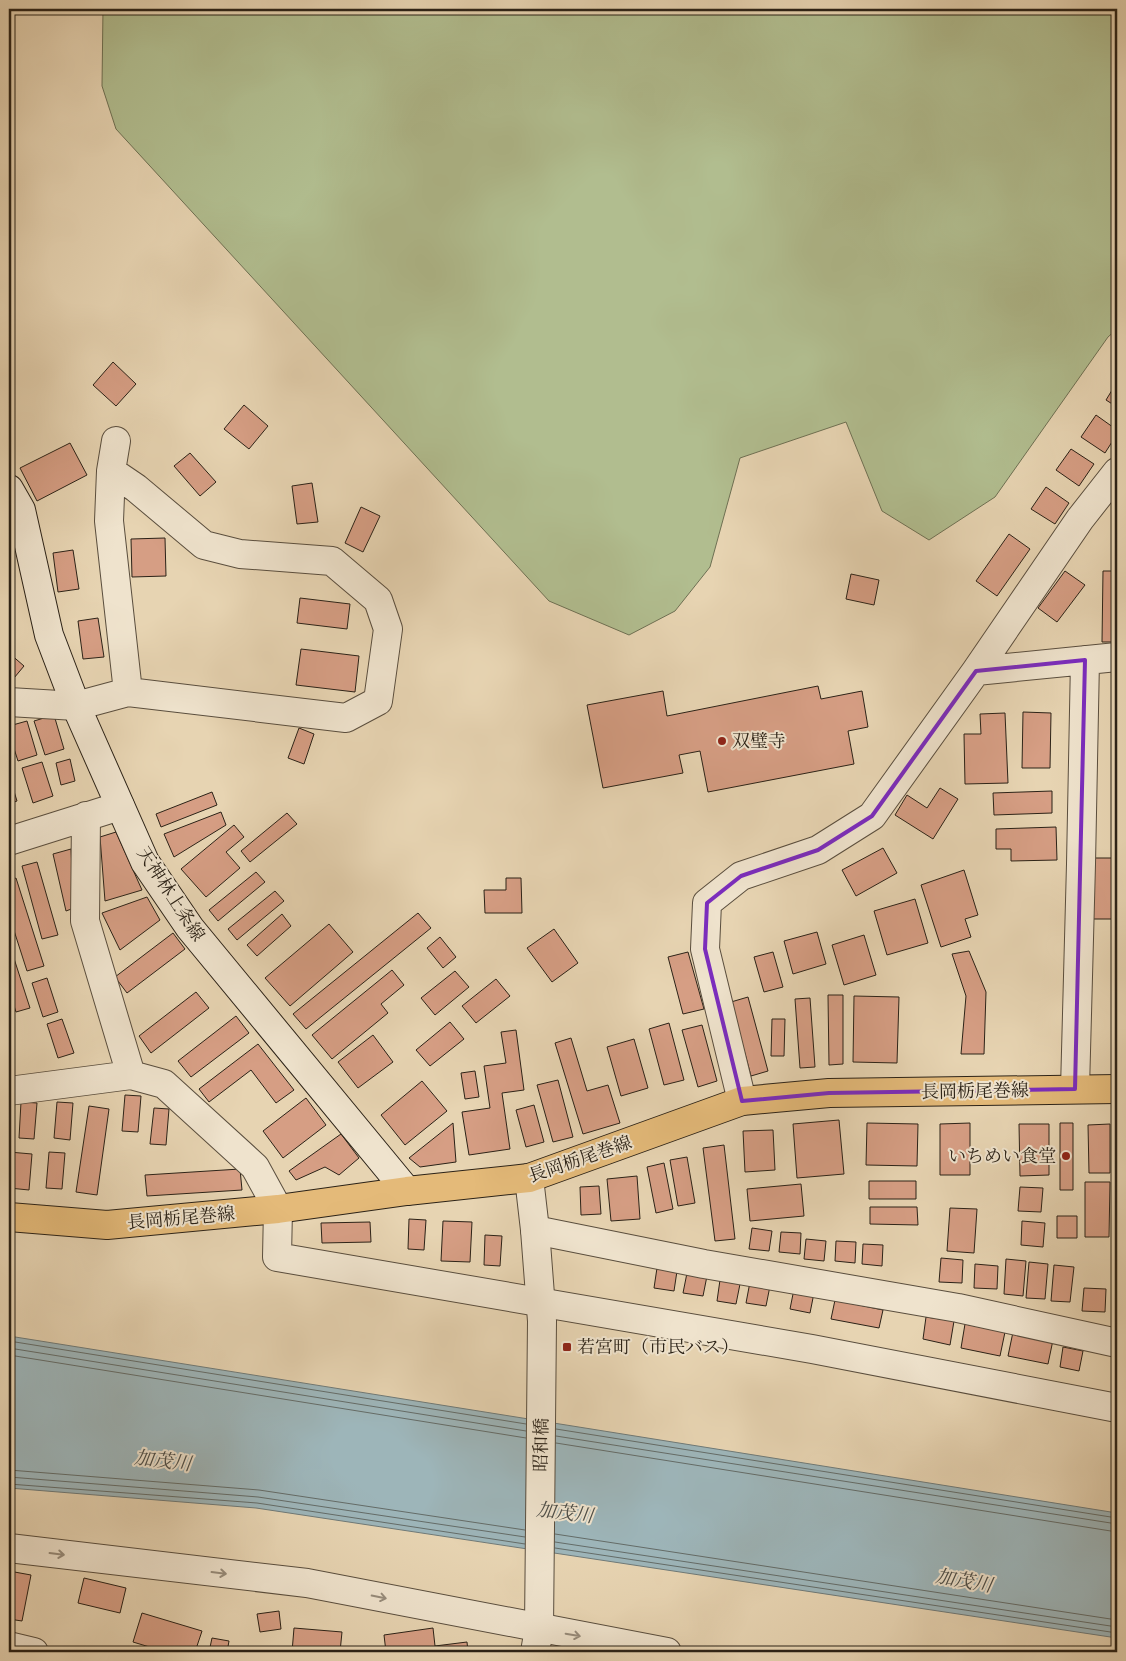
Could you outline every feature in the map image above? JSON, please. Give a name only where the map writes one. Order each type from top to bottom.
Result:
[{"type":"main road","name":"長岡栃尾巻線","points":[[9,1217],[107,1224],[278,1209],[407,1191],[529,1178],[742,1101],[829,1093],[1117,1089]]},
{"type":"street","points":[[116,440],[111,471],[109,520],[128,692]]},
{"type":"street","points":[[9,702],[76,706],[128,692],[346,718],[378,701],[388,629],[378,600],[332,561],[240,554],[204,545],[136,488],[111,471]]},
{"type":"street","points":[[742,1101],[705,949],[707,903],[741,876],[818,850],[872,816],[976,671],[1080,519],[1117,472]]},
{"type":"street","name":"天神林上条線","points":[[9,489],[21,510],[49,635],[76,706],[145,862],[190,928],[407,1191]]},
{"type":"street","points":[[976,671],[1117,657]]},
{"type":"street","points":[[1075,1089],[1085,660]]},
{"type":"street","points":[[9,841],[120,806]]},
{"type":"street","points":[[86,816],[85,921],[131,1075]]},
{"type":"street","points":[[9,1091],[131,1075],[164,1084],[255,1167],[278,1209],[277,1256],[541,1312],[812,1349],[1117,1408]]},
{"type":"street","name":"昭和橋","points":[[529,1178],[541,1312],[537,1640]]},
{"type":"street","points":[[535,1230],[704,1264],[958,1308],[1117,1343]]},
{"type":"street","points":[[9,1548],[307,1583],[537,1640],[667,1652]]},
{"type":"street","points":[[9,1646],[34,1652]]},
{"type":"highlighted area","points":[[1085,660],[1075,1089],[829,1093],[742,1101],[705,949],[707,903],[741,876],[818,850],[872,816],[976,671]]},
{"type":"green space","points":[[103,9],[1117,9],[1117,329],[1108,337],[995,497],[929,540],[882,511],[846,422],[740,458],[710,567],[675,611],[629,635],[549,601],[116,129],[102,86]]},
{"type":"water","name":"加茂川","points":[[9,1336],[1117,1513],[1117,1638],[256,1508],[9,1488]]},
{"type":"building","points":[[113,362],[136,384],[116,406],[93,385]]},
{"type":"building","points":[[1117,382],[1117,407],[1106,400]]},
{"type":"building","points":[[244,405],[268,426],[249,449],[224,429]]},
{"type":"building","points":[[1096,415],[1117,430],[1117,434],[1105,453],[1081,437]]},
{"type":"building","points":[[70,443],[87,475],[37,501],[20,468]]},
{"type":"building","points":[[1071,449],[1094,464],[1079,486],[1056,470]]},
{"type":"building","points":[[190,453],[216,482],[200,496],[174,466]]},
{"type":"building","points":[[312,483],[318,522],[297,524],[292,486]]},
{"type":"building","points":[[1046,487],[1069,503],[1055,524],[1031,509]]},
{"type":"building","points":[[361,507],[380,516],[363,552],[345,543]]},
{"type":"building","points":[[1009,534],[1030,549],[997,596],[976,581]]},
{"type":"building","points":[[165,538],[166,576],[132,577],[131,539]]},
{"type":"building","points":[[73,550],[79,589],[58,592],[53,553]]},
{"type":"building","points":[[1065,571],[1085,585],[1057,622],[1038,608]]},
{"type":"building","points":[[1103,571],[1117,571],[1117,642],[1102,642]]},
{"type":"building","points":[[851,574],[879,580],[874,605],[846,599]]},
{"type":"building","points":[[300,598],[350,604],[347,629],[297,623]]},
{"type":"building","points":[[98,618],[104,657],[83,659],[78,621]]},
{"type":"building","points":[[301,649],[359,656],[355,692],[296,685]]},
{"type":"building","points":[[9,653],[24,666],[9,684]]},
{"type":"building","name":"双璧寺","points":[[818,686],[821,699],[862,691],[868,727],[848,731],[854,764],[708,792],[700,751],[679,755],[683,773],[603,788],[587,705],[663,691],[667,716]]},
{"type":"building","points":[[1023,712],[1051,713],[1050,768],[1022,768]]},
{"type":"building","points":[[1005,713],[1008,783],[965,784],[964,734],[981,734],[980,714]]},
{"type":"building","points":[[54,715],[64,749],[45,755],[34,721]]},
{"type":"building","points":[[27,721],[37,755],[18,761],[9,733],[9,726]]},
{"type":"building","points":[[299,728],[314,734],[304,764],[288,758]]},
{"type":"building","points":[[70,759],[75,781],[61,785],[56,763]]},
{"type":"building","points":[[42,762],[53,796],[33,803],[22,768]]},
{"type":"building","points":[[9,775],[17,801],[9,804]]},
{"type":"building","points":[[940,788],[958,799],[933,839],[895,815],[907,795],[927,808]]},
{"type":"building","points":[[1052,791],[1052,813],[994,815],[993,793]]},
{"type":"building","points":[[212,792],[217,805],[161,827],[156,814]]},
{"type":"building","points":[[221,812],[226,825],[174,857],[164,834]]},
{"type":"building","points":[[287,813],[297,824],[250,862],[241,851]]},
{"type":"building","points":[[234,825],[244,837],[226,852],[240,868],[206,897],[181,869]]},
{"type":"building","points":[[1056,827],[1057,860],[1011,861],[1011,849],[996,849],[996,829]]},
{"type":"building","points":[[116,832],[142,890],[105,901],[100,837]]},
{"type":"building","points":[[883,848],[897,873],[856,896],[842,870]]},
{"type":"building","points":[[71,849],[74,908],[66,911],[53,854]]},
{"type":"building","points":[[1093,858],[1117,858],[1117,919],[1093,919]]},
{"type":"building","points":[[37,862],[58,935],[42,939],[22,866]]},
{"type":"building","points":[[964,870],[978,915],[965,919],[971,937],[941,947],[921,885]]},
{"type":"building","points":[[256,872],[265,882],[218,921],[209,910]]},
{"type":"building","points":[[16,878],[44,966],[27,971],[9,915],[9,881]]},
{"type":"building","points":[[506,878],[521,878],[522,913],[485,913],[484,890],[506,890]]},
{"type":"building","points":[[275,891],[284,901],[237,940],[228,929]]},
{"type":"building","points":[[147,897],[160,920],[120,950],[102,913]]},
{"type":"building","points":[[915,899],[928,943],[887,955],[874,911]]},
{"type":"building","points":[[418,913],[431,928],[306,1029],[293,1014]]},
{"type":"building","points":[[282,914],[291,926],[257,956],[247,945]]},
{"type":"building","points":[[329,924],[353,952],[290,1006],[265,978]]},
{"type":"building","points":[[554,929],[578,963],[552,982],[527,948]]},
{"type":"building","points":[[817,932],[826,964],[793,974],[784,941]]},
{"type":"building","points":[[173,933],[185,949],[127,993],[115,977]]},
{"type":"building","points":[[864,935],[876,975],[844,985],[832,945]]},
{"type":"building","points":[[440,937],[456,957],[443,968],[427,948]]},
{"type":"building","points":[[9,943],[30,1008],[16,1012],[9,990]]},
{"type":"building","points":[[969,951],[986,992],[984,1054],[961,1054],[966,996],[952,954]]},
{"type":"building","points":[[688,952],[704,1009],[683,1014],[668,957]]},
{"type":"building","points":[[773,952],[783,987],[764,992],[754,957]]},
{"type":"building","points":[[392,970],[404,985],[381,1004],[388,1013],[332,1059],[312,1035]]},
{"type":"building","points":[[455,971],[469,987],[435,1015],[421,998]]},
{"type":"building","points":[[47,978],[58,1012],[43,1017],[32,983]]},
{"type":"building","points":[[496,979],[510,996],[476,1023],[462,1006]]},
{"type":"building","points":[[196,992],[209,1008],[151,1053],[139,1036]]},
{"type":"building","points":[[828,995],[843,995],[843,1064],[829,1065]]},
{"type":"building","points":[[854,996],[899,997],[897,1063],[853,1062]]},
{"type":"building","points":[[748,997],[768,1071],[751,1076],[731,1002]]},
{"type":"building","points":[[810,998],[815,1067],[800,1068],[795,999]]},
{"type":"building","points":[[236,1016],[249,1033],[191,1077],[178,1061]]},
{"type":"building","points":[[62,1019],[74,1053],[58,1058],[47,1024]]},
{"type":"building","points":[[772,1019],[785,1019],[784,1056],[771,1056]]},
{"type":"building","points":[[450,1022],[464,1039],[430,1066],[416,1050]]},
{"type":"building","points":[[669,1023],[684,1080],[664,1085],[649,1029]]},
{"type":"building","points":[[702,1025],[717,1081],[698,1087],[682,1030]]},
{"type":"building","points":[[516,1030],[524,1090],[502,1093],[510,1149],[469,1155],[462,1112],[490,1108],[484,1066],[506,1063],[501,1032]]},
{"type":"building","points":[[373,1035],[393,1062],[358,1088],[338,1062]]},
{"type":"building","points":[[571,1038],[587,1091],[608,1085],[620,1123],[583,1134],[555,1043]]},
{"type":"building","points":[[634,1039],[648,1088],[621,1096],[607,1047]]},
{"type":"building","points":[[258,1044],[294,1090],[276,1103],[251,1070],[209,1102],[199,1089]]},
{"type":"building","points":[[475,1071],[479,1097],[465,1099],[461,1073]]},
{"type":"building","points":[[558,1080],[573,1137],[553,1142],[537,1085]]},
{"type":"building","points":[[422,1081],[447,1111],[405,1145],[381,1115]]},
{"type":"building","points":[[125,1095],[141,1096],[138,1132],[122,1131]]},
{"type":"building","points":[[306,1098],[326,1125],[283,1158],[263,1131]]},
{"type":"building","points":[[21,1102],[37,1103],[34,1139],[19,1138]]},
{"type":"building","points":[[57,1102],[73,1103],[70,1140],[54,1138]]},
{"type":"building","points":[[534,1105],[544,1142],[526,1147],[516,1110]]},
{"type":"building","points":[[89,1106],[109,1109],[97,1195],[76,1192]]},
{"type":"building","points":[[154,1108],[169,1109],[166,1145],[150,1144]]},
{"type":"building","points":[[9,1111],[12,1111],[12,1134],[9,1134]]},
{"type":"building","points":[[839,1120],[844,1174],[797,1178],[793,1124]]},
{"type":"building","points":[[453,1123],[456,1162],[420,1167],[409,1158]]},
{"type":"building","points":[[867,1123],[918,1124],[917,1166],[866,1165]]},
{"type":"building","points":[[970,1123],[970,1175],[940,1175],[940,1124]]},
{"type":"building","name":"いちめい食堂","points":[[1060,1123],[1073,1123],[1073,1190],[1060,1190]]},
{"type":"building","points":[[1019,1124],[1049,1124],[1049,1175],[1020,1176]]},
{"type":"building","points":[[1110,1124],[1110,1173],[1089,1173],[1088,1125]]},
{"type":"building","points":[[773,1130],[775,1170],[745,1172],[743,1131]]},
{"type":"building","points":[[341,1134],[359,1158],[339,1175],[325,1167],[296,1180],[289,1171]]},
{"type":"building","points":[[724,1145],[735,1239],[715,1241],[703,1148]]},
{"type":"building","points":[[9,1152],[32,1154],[29,1190],[9,1188]]},
{"type":"building","points":[[49,1152],[65,1153],[62,1189],[46,1188]]},
{"type":"building","points":[[687,1157],[695,1203],[678,1206],[670,1160]]},
{"type":"building","points":[[664,1163],[673,1209],[656,1213],[647,1167]]},
{"type":"building","points":[[240,1169],[242,1190],[147,1196],[145,1175]]},
{"type":"building","points":[[637,1176],[640,1219],[611,1221],[607,1179]]},
{"type":"building","points":[[869,1181],[916,1181],[916,1199],[869,1199]]},
{"type":"building","points":[[1085,1182],[1110,1182],[1109,1237],[1085,1237]]},
{"type":"building","points":[[801,1184],[804,1216],[750,1221],[747,1189]]},
{"type":"building","points":[[599,1186],[601,1214],[581,1215],[580,1187]]},
{"type":"building","points":[[1020,1187],[1043,1188],[1041,1212],[1018,1211]]},
{"type":"building","points":[[870,1207],[917,1207],[918,1225],[870,1224]]},
{"type":"building","points":[[950,1208],[977,1209],[974,1253],[947,1251]]},
{"type":"building","points":[[1057,1216],[1077,1216],[1077,1238],[1057,1238]]},
{"type":"building","points":[[409,1219],[426,1220],[424,1250],[408,1249]]},
{"type":"building","points":[[443,1221],[472,1222],[470,1262],[441,1261]]},
{"type":"building","points":[[1022,1221],[1045,1223],[1043,1247],[1021,1245]]},
{"type":"building","points":[[370,1222],[371,1242],[322,1243],[321,1223]]},
{"type":"building","points":[[752,1228],[772,1231],[769,1251],[749,1249]]},
{"type":"building","points":[[781,1232],[801,1233],[800,1254],[779,1252]]},
{"type":"building","points":[[485,1235],[502,1236],[500,1266],[484,1265]]},
{"type":"building","points":[[806,1239],[826,1241],[824,1261],[804,1259]]},
{"type":"building","points":[[836,1241],[856,1242],[855,1263],[835,1261]]},
{"type":"building","points":[[863,1244],[883,1245],[882,1266],[862,1264]]},
{"type":"building","points":[[941,1258],[963,1260],[962,1283],[939,1282]]},
{"type":"building","points":[[1006,1259],[1026,1261],[1023,1296],[1004,1294]]},
{"type":"building","points":[[1029,1262],[1048,1264],[1045,1299],[1026,1298]]},
{"type":"building","points":[[975,1264],[998,1266],[997,1289],[974,1288]]},
{"type":"building","points":[[1054,1265],[1074,1267],[1070,1302],[1051,1301]]},
{"type":"building","points":[[657,1268],[677,1271],[674,1291],[654,1288]]},
{"type":"building","points":[[687,1273],[707,1276],[703,1296],[683,1293]]},
{"type":"building","points":[[720,1280],[740,1284],[736,1304],[717,1301]]},
{"type":"building","points":[[750,1282],[770,1286],[766,1306],[746,1303]]},
{"type":"building","points":[[1084,1288],[1106,1289],[1105,1312],[1082,1311]]},
{"type":"building","points":[[794,1289],[814,1293],[810,1313],[790,1309]]},
{"type":"building","points":[[1114,1293],[1117,1294],[1117,1318],[1112,1317]]},
{"type":"building","points":[[835,1300],[883,1310],[879,1328],[831,1319]]},
{"type":"building","points":[[926,1317],[954,1321],[950,1345],[923,1339]]},
{"type":"building","points":[[965,1324],[1005,1332],[1000,1356],[961,1348]]},
{"type":"building","points":[[1013,1332],[1053,1340],[1048,1364],[1008,1356]]},
{"type":"building","points":[[1063,1347],[1083,1351],[1079,1371],[1060,1367]]},
{"type":"building","points":[[1117,1360],[1117,1383],[1113,1382]]},
{"type":"building","points":[[9,1571],[31,1575],[22,1621],[9,1619]]},
{"type":"building","points":[[84,1578],[126,1588],[120,1613],[78,1603]]},
{"type":"building","points":[[279,1611],[281,1629],[260,1632],[257,1614]]},
{"type":"building","points":[[142,1613],[202,1631],[195,1652],[166,1652],[133,1642]]},
{"type":"building","points":[[294,1628],[342,1632],[340,1652],[292,1652]]},
{"type":"building","points":[[433,1628],[435,1646],[467,1642],[468,1652],[386,1652],[384,1635]]},
{"type":"building","points":[[212,1638],[229,1641],[227,1652],[209,1652]]},
{"type":"place","name":"双璧寺","points":[[722,741]]},
{"type":"place","name":"いちめい食堂","points":[[1066,1156]]},
{"type":"place","name":"若宮町（市民バス）","points":[[567,1347]]}]
